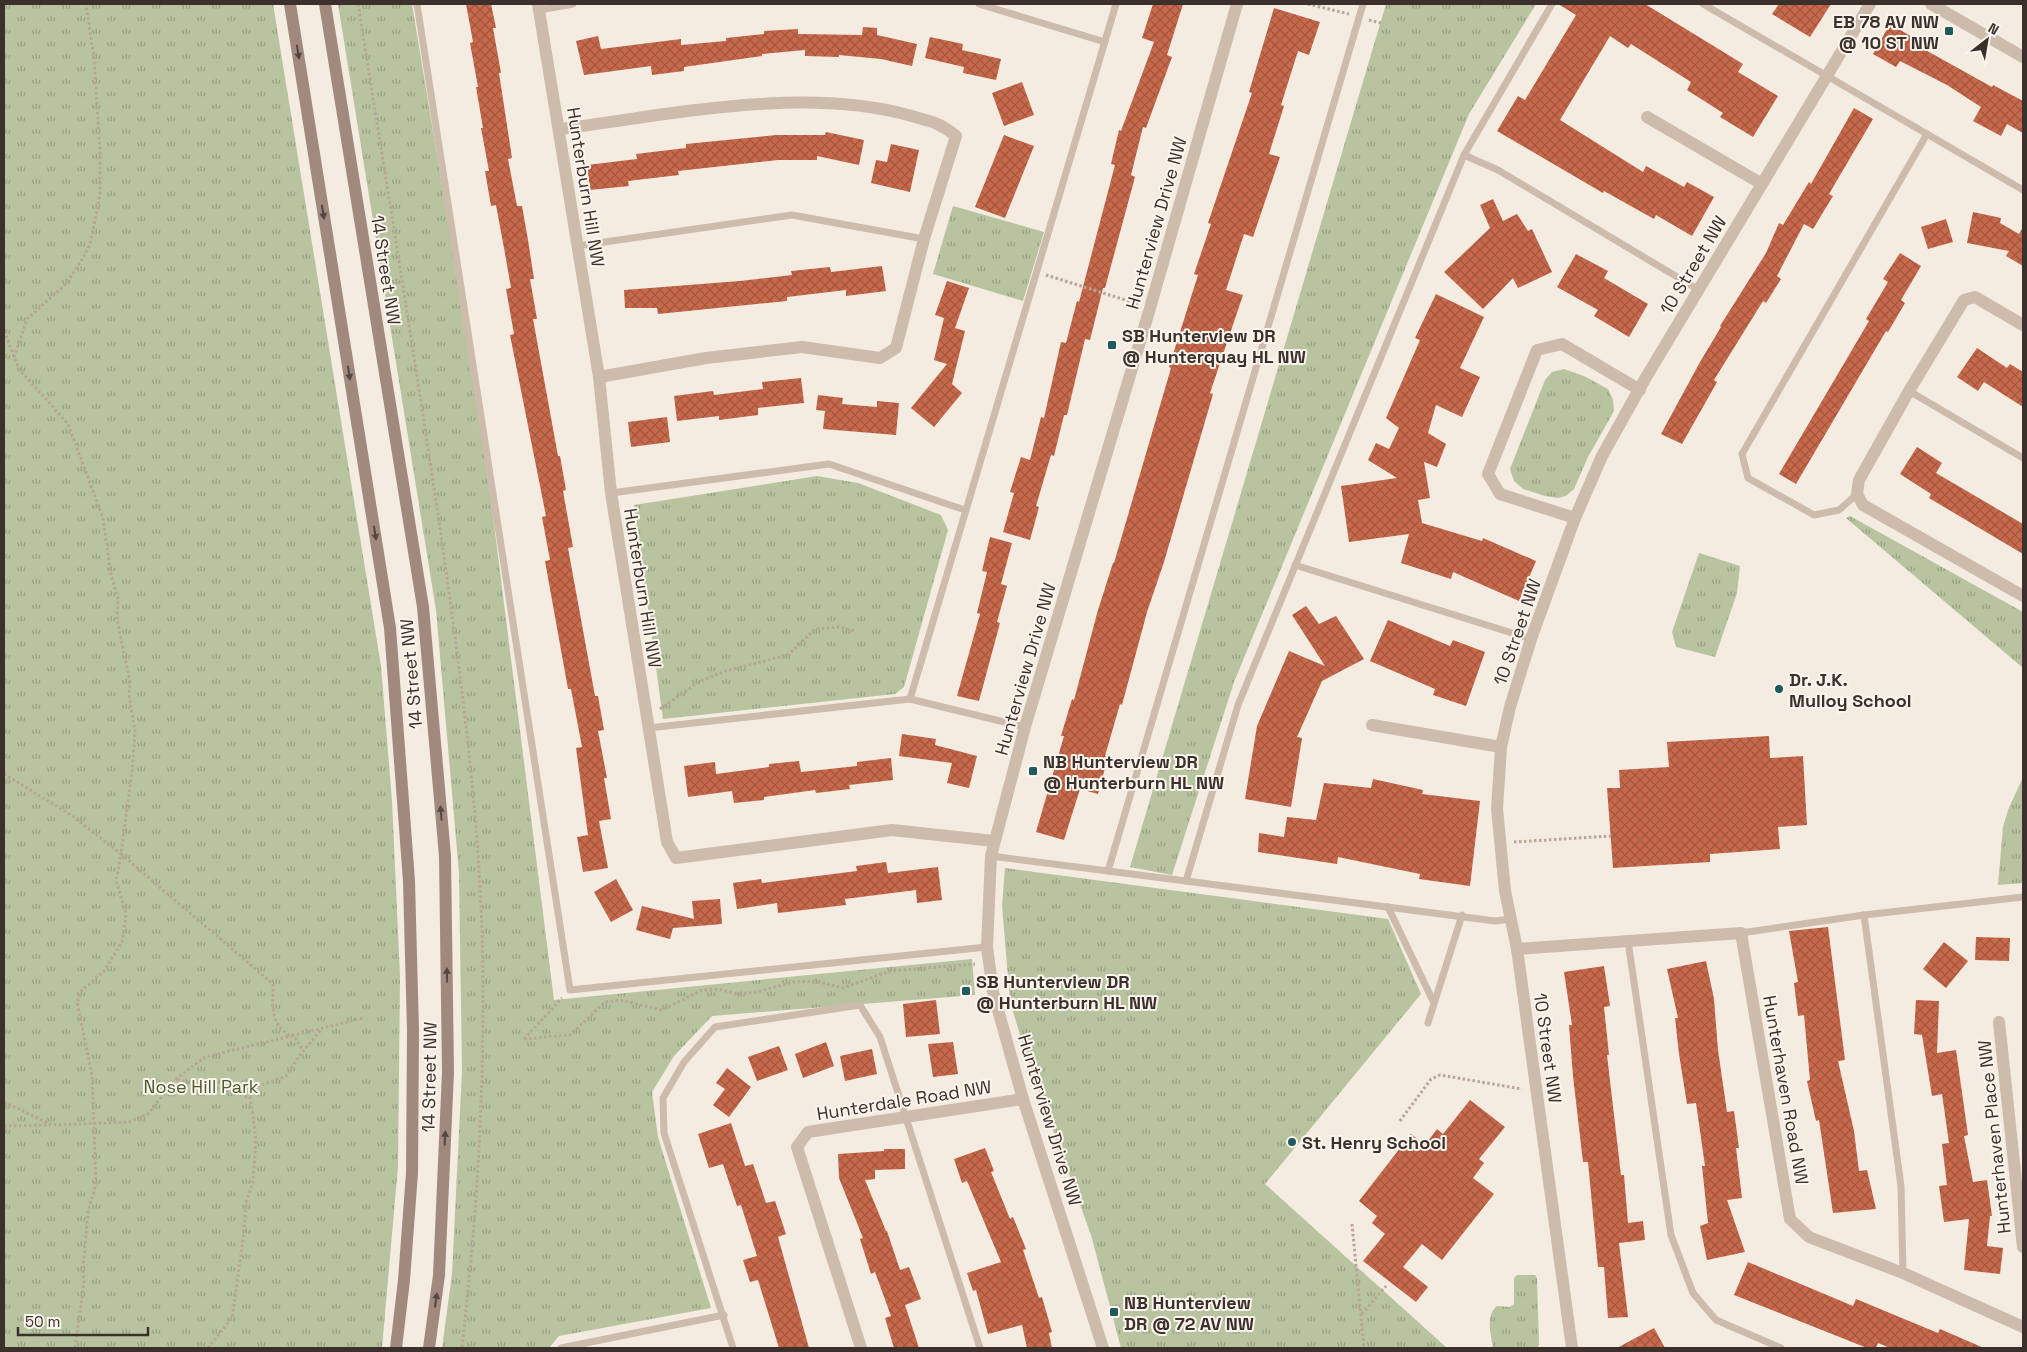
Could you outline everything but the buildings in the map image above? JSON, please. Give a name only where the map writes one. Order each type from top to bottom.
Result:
[{"type":"main road","name":"14 Street NW","points":[[290,4],[390,628],[409,881],[413,1031],[412,1173],[404,1280],[396,1348]]},
{"type":"main road","name":"14 Street NW","points":[[325,4],[423,607],[445,856],[448,1072],[439,1275],[429,1348]]},
{"type":"street","name":"Hunterview Drive NW","points":[[1103,1348],[1024,1099],[993,992],[987,947],[991,856],[1026,727],[1150,308],[1237,4]]},
{"type":"street","name":"10 Street NW","points":[[1572,1348],[1517,949],[1505,891],[1497,809],[1502,747],[1510,707],[1531,639],[1575,518],[1602,456],[1870,4]]},
{"type":"street","points":[[1931,4],[2023,57]]},
{"type":"street","name":"Hunterburn Hill NW","points":[[538,7],[560,130],[599,377],[611,493],[667,842],[676,858],[892,830],[994,841]]},
{"type":"street","points":[[560,130],[745,106],[808,102],[881,108],[944,125],[956,136],[924,239],[896,348],[880,358],[802,347],[706,358],[599,377]]},
{"type":"street","points":[[1647,117],[1762,184]]},
{"type":"street","points":[[2023,325],[1976,297],[1964,300],[1909,391],[1859,480],[1857,494],[1863,505],[2023,596]]},
{"type":"street","points":[[1575,518],[1500,494],[1488,474],[1537,350],[1562,344],[1640,390]]},
{"type":"street","points":[[1372,725],[1502,747]]},
{"type":"street","points":[[1517,949],[1741,933]]},
{"type":"street","name":"Hunterhaven Road NW","points":[[1741,933],[1790,1219],[1809,1237],[1903,1273],[2023,1326]]},
{"type":"street","name":"Hunterhaven Place NW","points":[[1999,1022],[2023,1247]]},
{"type":"street","name":"Hunterdale Road NW","points":[[861,1348],[797,1147],[808,1132],[1024,1099]]},
{"type":"lane","points":[[417,4],[570,990],[987,947]]},
{"type":"lane","points":[[538,7],[573,4]]},
{"type":"lane","points":[[980,4],[1105,42]]},
{"type":"lane","points":[[910,699],[1116,4]]},
{"type":"lane","points":[[1108,871],[1363,4]]},
{"type":"lane","points":[[1186,881],[1238,705],[1464,155],[1552,4]]},
{"type":"lane","points":[[1703,4],[2023,190]]},
{"type":"lane","points":[[1857,494],[1840,510],[1814,515],[1748,478],[1742,454],[1927,134]]},
{"type":"lane","points":[[1464,155],[1498,170],[1699,290]]},
{"type":"lane","points":[[577,246],[792,215],[924,239]]},
{"type":"lane","points":[[1909,391],[2023,458]]},
{"type":"lane","points":[[611,493],[829,464],[965,510]]},
{"type":"lane","points":[[1295,565],[1531,639]]},
{"type":"lane","points":[[647,724],[910,699],[1026,727]]},
{"type":"lane","points":[[991,856],[1462,915],[1495,921],[1511,919]]},
{"type":"lane","points":[[1741,933],[1864,915],[2023,897]]},
{"type":"lane","points":[[1388,907],[1433,1001]]},
{"type":"lane","points":[[1428,1023],[1433,1001],[1462,915]]},
{"type":"lane","points":[[1864,915],[1901,1186],[1903,1273]]},
{"type":"lane","points":[[1628,941],[1671,1235],[1693,1293],[1716,1320],[1781,1348]]},
{"type":"lane","points":[[733,1348],[724,1315],[664,1133],[663,1098],[684,1062],[714,1027],[860,1005],[880,1037],[980,1348]]},
{"type":"lane","points":[[561,1348],[724,1315]]},
{"type":"path","points":[[14,359],[27,319],[66,284],[83,258],[90,244],[96,216],[100,194],[100,150],[94,58],[86,4]]},
{"type":"path","points":[[1308,4],[1381,23]]},
{"type":"path","points":[[1036,272],[1125,300]]},
{"type":"path","points":[[4,332],[14,359],[23,375],[68,424],[103,518],[118,599],[117,620],[130,682],[129,694],[135,732],[132,772],[116,880],[126,914],[122,942],[105,970],[82,990],[77,1002],[92,1075],[91,1100],[95,1124],[96,1184],[88,1211],[84,1283],[75,1348]]},
{"type":"path","points":[[647,724],[697,683],[725,671],[788,655],[815,629],[839,627],[856,631]]},
{"type":"path","points":[[4,774],[71,815],[121,854],[273,984],[273,1016],[281,1031],[296,1039],[303,1051]]},
{"type":"path","points":[[1511,842],[1611,836]]},
{"type":"path","points":[[570,990],[524,1038],[570,1035],[605,1002],[620,1000],[662,1010],[702,990],[718,989],[736,994],[750,993],[793,982],[815,981],[843,988],[890,971],[989,963]]},
{"type":"path","points":[[4,1126],[129,1122],[148,1114],[176,1079],[205,1057],[363,1018]]},
{"type":"path","points":[[208,1348],[232,1318],[246,1203],[253,1181],[256,1140],[254,1113],[250,1099],[253,1090],[258,1086],[286,1076],[303,1051],[322,1029]]},
{"type":"path","points":[[1400,1121],[1431,1079],[1440,1075],[1524,1089]]},
{"type":"path","points":[[176,1079],[239,1093],[250,1099]]},
{"type":"path","points":[[4,1102],[52,1125]]},
{"type":"path","points":[[1352,1224],[1364,1348]]},
{"type":"path","points":[[1361,1314],[1386,1286]]},
{"type":"green space","name":"Nose Hill Park","points":[[4,4],[273,4],[381,666],[392,801],[400,976],[398,1166],[382,1348],[4,1348]]},
{"type":"green space","points":[[338,4],[412,4],[481,421],[554,1000],[972,959],[975,995],[712,1016],[674,1056],[652,1092],[658,1137],[711,1308],[559,1336],[549,1348],[442,1348],[452,1274],[462,1071],[459,873],[436,610]]},
{"type":"green space","points":[[1386,4],[1536,4],[1469,114],[1234,682],[1172,875],[1130,867]]},
{"type":"green space","points":[[953,206],[1044,232],[1023,301],[933,274]]},
{"type":"green space","points":[[1564,369],[1584,376],[1608,389],[1613,400],[1614,411],[1588,457],[1574,489],[1566,496],[1558,498],[1523,489],[1514,481],[1510,469],[1545,380],[1552,372]]},
{"type":"green space","points":[[817,476],[858,483],[941,515],[948,530],[904,687],[895,694],[663,719],[634,505]]},
{"type":"green space","points":[[1850,516],[2023,612],[2023,668],[1846,518]]},
{"type":"green space","points":[[1699,553],[1740,566],[1737,593],[1715,657],[1676,647],[1672,632]]},
{"type":"green space","points":[[2023,777],[2023,883],[1998,885],[2003,827],[2008,810]]},
{"type":"green space","name":"St. Henry School","points":[[1005,868],[1388,919],[1421,994],[1265,1184],[1447,1348],[1121,1348],[1091,1235],[1025,1052],[1010,1001],[1002,906]]},
{"type":"green space","points":[[1517,1275],[1535,1275],[1537,1278],[1539,1345],[1537,1348],[1493,1348],[1490,1326],[1491,1315],[1497,1306],[1510,1307],[1514,1304],[1514,1278]]},
{"type":"place","name":"EB 78 AV NW @ 10 ST NW","points":[[1949,31]]},
{"type":"place","name":"SB Hunterview DR @ Hunterquay HL NW","points":[[1112,345]]},
{"type":"place","name":"Dr. J.K. Mulloy School","points":[[1779,689]]},
{"type":"place","name":"NB Hunterview DR @ Hunterburn HL NW","points":[[1033,771]]},
{"type":"place","name":"SB Hunterview DR @ Hunterburn HL NW","points":[[966,991]]},
{"type":"place","name":"St. Henry School","points":[[1292,1142]]},
{"type":"place","name":"NB Hunterview DR @ 72 AV NW","points":[[1114,1312]]}]
